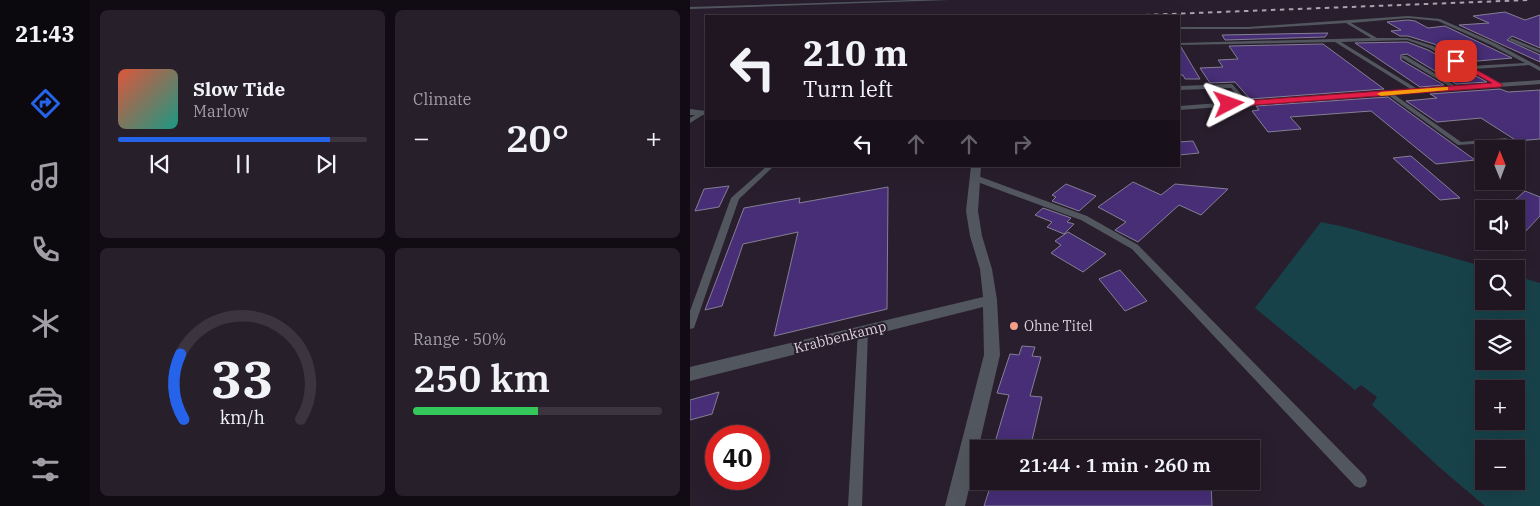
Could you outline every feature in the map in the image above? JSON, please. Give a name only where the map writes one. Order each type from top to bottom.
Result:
[{"type":"street","points":[[1180,108],[1540,82]]},
{"type":"street","points":[[690,112],[705,112]]},
{"type":"street","points":[[954,506],[961,487],[992,355],[990,300],[986,268],[976,236],[972,211],[975,172]]},
{"type":"street","name":"Krabbenkamp","points":[[690,374],[990,300]]},
{"type":"lane","points":[[690,8],[947,0]]},
{"type":"lane","points":[[1180,28],[1248,28],[1408,17],[1439,20],[1493,44],[1540,69]]},
{"type":"lane","points":[[1347,22],[1376,40]]},
{"type":"lane","points":[[1511,39],[1540,52]]},
{"type":"lane","points":[[1337,40],[1417,91]]},
{"type":"lane","points":[[1180,44],[1414,40],[1500,85]]},
{"type":"lane","points":[[1404,57],[1456,88]]},
{"type":"lane","points":[[1469,68],[1528,64]]},
{"type":"lane","points":[[1180,88],[1232,86],[1246,103]]},
{"type":"lane","points":[[1389,93],[1460,144],[1475,143]]},
{"type":"lane","points":[[690,121],[705,112]]},
{"type":"lane","points":[[690,324],[735,198],[770,167]]},
{"type":"lane","points":[[975,172],[1084,218],[1135,247],[1360,481]]},
{"type":"lane","points":[[855,506],[864,331]]},
{"type":"shaded area","points":[[1321,222],[1345,227],[1475,264],[1475,310],[1525,310],[1525,279],[1540,283],[1540,506],[1485,506],[1439,467],[1372,405],[1377,397],[1361,385],[1355,390],[1255,308]]},
{"type":"building","points":[[1505,12],[1525,20],[1540,15],[1540,48],[1512,36],[1507,40],[1540,55],[1540,62],[1459,25],[1489,23],[1473,16]]},
{"type":"building","points":[[1415,21],[1428,28],[1445,26],[1512,58],[1466,62],[1434,44],[1408,36],[1400,36],[1391,31],[1401,30],[1387,22]]},
{"type":"building","points":[[1328,33],[1325,37],[1225,40],[1222,35]]},
{"type":"building","points":[[1407,42],[1428,50],[1487,82],[1456,84],[1407,54],[1401,55],[1401,60],[1444,85],[1420,87],[1355,43]]},
{"type":"building","points":[[1323,44],[1384,89],[1250,99],[1235,82],[1210,83],[1200,68],[1223,67],[1218,60],[1238,59],[1229,46]]},
{"type":"building","points":[[1180,47],[1200,79],[1185,79],[1183,75],[1180,75]]},
{"type":"building","points":[[1500,89],[1508,92],[1540,90],[1540,139],[1515,140],[1481,118],[1437,122],[1406,101],[1437,98],[1430,94]]},
{"type":"building","points":[[1388,97],[1475,160],[1436,164],[1371,111],[1290,117],[1301,129],[1268,132],[1252,111],[1259,110],[1256,106]]},
{"type":"building","points":[[1193,141],[1199,153],[1180,155],[1180,142]]},
{"type":"building","points":[[1411,156],[1460,198],[1440,200],[1393,158]]},
{"type":"building","points":[[1133,182],[1161,195],[1175,184],[1228,189],[1201,215],[1179,205],[1138,242],[1115,230],[1126,222],[1098,207]]},
{"type":"building","points":[[1066,184],[1096,196],[1079,211],[1052,201],[1056,197],[1052,195]]},
{"type":"building","points":[[729,186],[719,207],[695,211],[704,189]]},
{"type":"building","points":[[888,187],[887,309],[774,336],[798,232],[743,244],[722,306],[705,310],[744,208],[800,198],[799,203]]},
{"type":"building","points":[[1525,191],[1540,197],[1540,216],[1525,232],[1525,200],[1515,200]]},
{"type":"building","points":[[1043,208],[1071,218],[1067,222],[1074,224],[1064,234],[1047,227],[1052,222],[1035,215]]},
{"type":"building","points":[[1068,232],[1106,254],[1083,272],[1051,253],[1061,245],[1055,241]]},
{"type":"building","points":[[1120,270],[1147,301],[1125,311],[1099,279]]},
{"type":"building","points":[[1022,346],[1035,347],[1032,356],[1041,357],[1030,396],[1042,397],[1032,440],[996,440],[1009,395],[997,393],[1010,354],[1019,355]]},
{"type":"building","points":[[719,392],[712,414],[690,420],[690,400]]},
{"type":"building","points":[[989,490],[1211,490],[1212,506],[984,506]]},
{"type":"railway","points":[[1144,15],[1529,0]]},
{"type":"slow traffic","points":[[1381,94],[1445,89]]},
{"type":"place","name":"Ohne Titel","points":[[1014,326]]},
{"type":"route","points":[[1229,104],[1500,85],[1456,61]]}]
